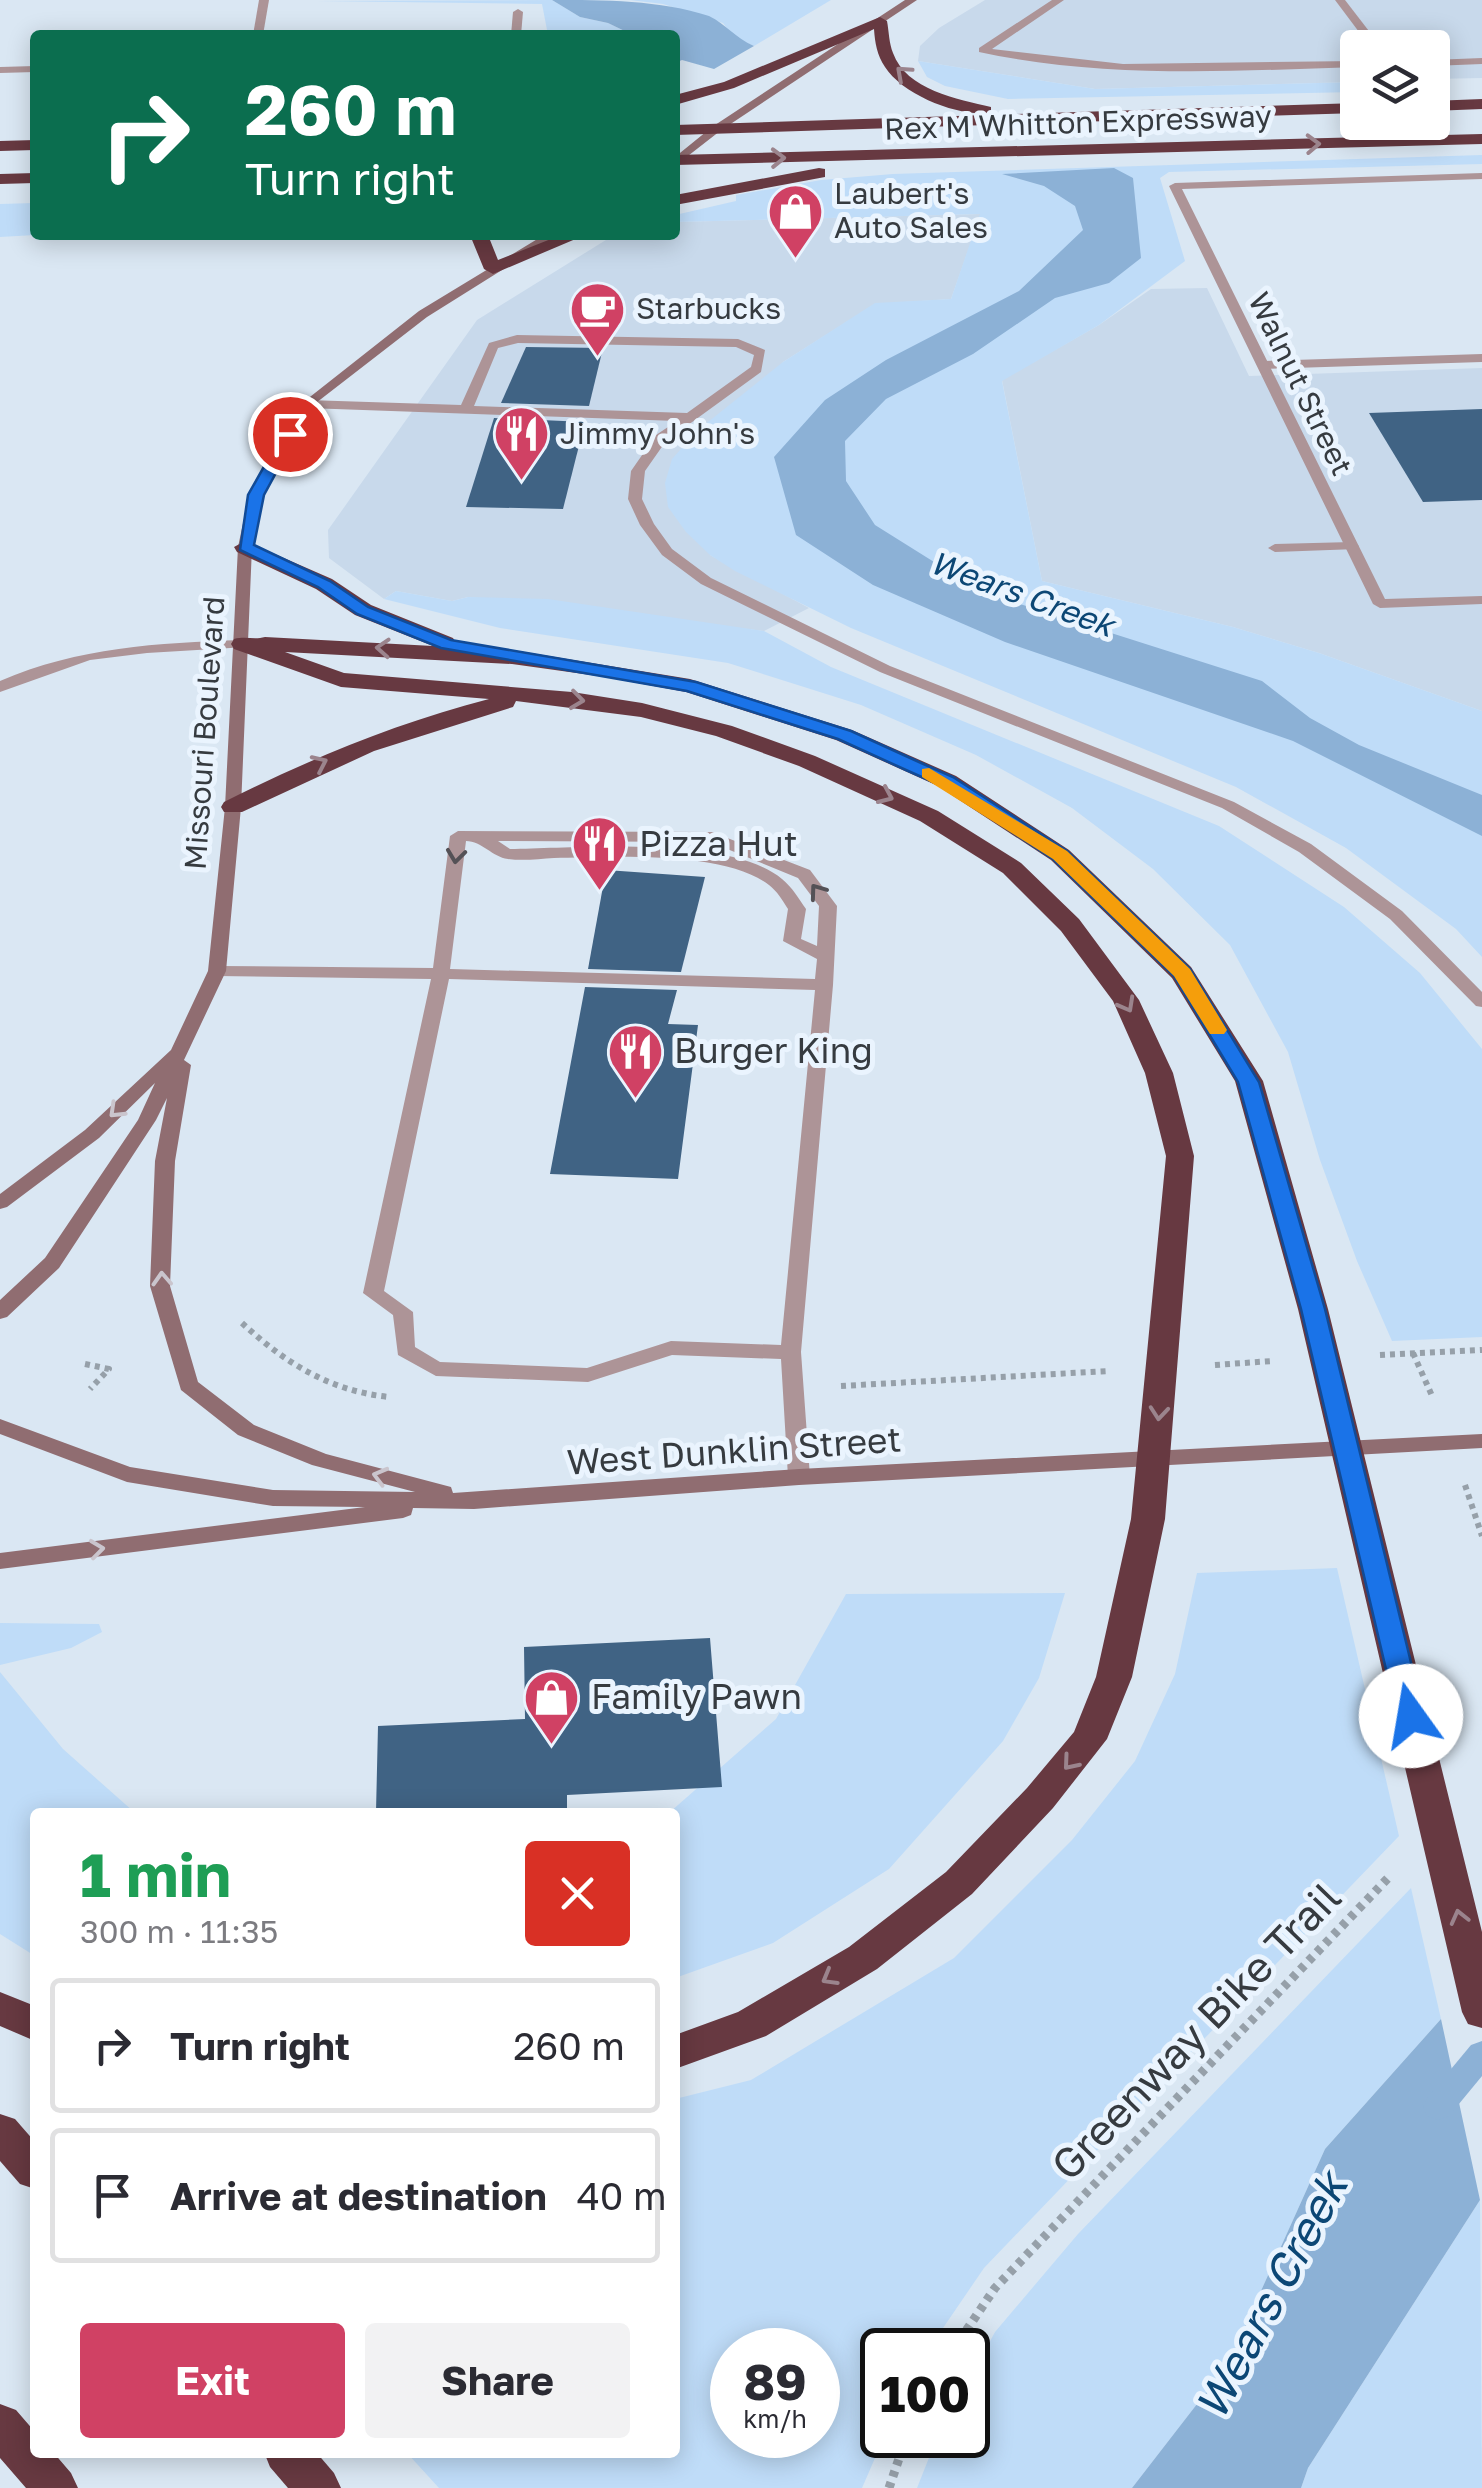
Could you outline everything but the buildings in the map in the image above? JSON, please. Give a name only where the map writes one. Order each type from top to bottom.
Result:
[{"type":"highway","points":[[680,99],[728,86],[880,21],[886,54],[896,71],[943,99],[1022,118]]},
{"type":"highway","points":[[1450,105],[1482,104]]},
{"type":"highway","name":"Rex M Whitton Expressway","points":[[680,130],[1340,109]]},
{"type":"highway","name":"Rex M Whitton Expressway","points":[[680,161],[1482,139]]},
{"type":"highway","points":[[0,146],[30,145]]},
{"type":"highway","points":[[680,199],[763,181],[984,154]]},
{"type":"highway","points":[[0,178],[30,178]]},
{"type":"highway","points":[[480,240],[493,269],[564,240]]},
{"type":"highway","points":[[245,547],[324,584],[362,610],[448,644],[690,686],[844,735],[947,781],[1060,855],[1182,973],[1248,1082],[1313,1309],[1482,2012]]},
{"type":"highway","points":[[242,644],[512,657]]},
{"type":"highway","points":[[242,644],[341,680],[532,696],[642,710],[724,731],[806,761],[929,816],[1012,868],[1070,925],[1126,1000],[1159,1074],[1180,1156],[1148,1519],[1114,1677],[1089,1739],[1040,1798],[959,1883],[848,1968],[752,2024],[680,2050]]},
{"type":"highway","points":[[233,807],[324,760],[416,725],[532,696]]},
{"type":"highway","points":[[0,2008],[30,2022]]},
{"type":"highway","points":[[0,2132],[30,2165]]},
{"type":"highway","points":[[0,2426],[55,2488]]},
{"type":"highway","points":[[291,2458],[318,2488]]},
{"type":"main road","points":[[680,158],[716,128],[912,0]]},
{"type":"main road","name":"Missouri Boulevard","points":[[0,1312],[52,1263],[147,1120],[217,971],[233,807],[245,547],[256,495],[307,404],[423,314],[543,240]]},
{"type":"main road","points":[[0,1203],[39,1178],[92,1134],[185,1043]]},
{"type":"main road","points":[[185,1043],[165,1161],[160,1286],[188,1386],[246,1430],[265,1438],[320,1460],[474,1501]]},
{"type":"main road","name":"West Dunklin Street","points":[[0,1426],[127,1474],[273,1498],[474,1501],[800,1477],[1482,1441]]},
{"type":"main road","points":[[0,1561],[474,1501]]},
{"type":"street","points":[[259,30],[264,0]]},
{"type":"street","points":[[1060,0],[983,50],[1036,62],[1114,70],[1340,64]]},
{"type":"street","points":[[1340,0],[1363,30]]},
{"type":"street","points":[[516,30],[518,12]]},
{"type":"street","points":[[1450,62],[1482,61]]},
{"type":"street","points":[[0,70],[30,69]]},
{"type":"street","name":"Walnut Street","points":[[1482,176],[1175,186],[1380,604],[1482,600]]},
{"type":"street","points":[[466,410],[494,346],[517,339],[738,343],[761,353],[757,369],[661,438],[638,471],[635,499],[647,525],[668,552],[706,581],[884,670],[1228,805],[1305,848],[1396,915],[1482,1002]]},
{"type":"street","points":[[1263,366],[1482,358]]},
{"type":"street","points":[[307,404],[689,417]]},
{"type":"street","points":[[1275,548],[1352,546]]},
{"type":"street","points":[[0,688],[44,666],[104,650],[242,644]]},
{"type":"street","points":[[791,1352],[671,1348],[588,1374],[436,1369],[405,1350],[403,1312],[373,1292],[441,974],[458,836],[712,837],[804,874],[828,906],[791,1352],[800,1477]]},
{"type":"street","points":[[477,836],[507,854],[690,856],[738,863],[776,881],[797,908],[792,941],[825,956]]},
{"type":"street","points":[[217,971],[824,985]]},
{"type":"path","points":[[242,1323],[267,1348],[320,1381],[376,1397],[394,1397]]},
{"type":"path","points":[[1374,1356],[1482,1350]]},
{"type":"path","points":[[1413,1354],[1426,1381]]},
{"type":"path","points":[[1195,1366],[1274,1361]]},
{"type":"path","points":[[86,1364],[109,1369],[90,1389]]},
{"type":"path","points":[[792,1391],[1116,1370]]},
{"type":"path","name":"Greenway Bike Trail","points":[[968,2328],[995,2288],[1400,1864]]},
{"type":"path","points":[[889,2488],[899,2458]]},
{"type":"shaded area","points":[[552,0],[580,17],[623,30],[547,30],[542,4],[317,1]]},
{"type":"shaded area","points":[[630,0],[831,0],[754,46],[733,37],[723,23],[663,4]]},
{"type":"shaded area","points":[[985,0],[1482,0],[1482,78],[1450,79],[1450,30],[1340,30],[1340,82],[1095,89],[918,61],[920,46],[939,28]]},
{"type":"shaded area","points":[[918,61],[1095,89],[1340,82],[1340,92],[1008,99],[945,86],[927,77]]},
{"type":"shaded area","points":[[1482,155],[1482,164],[1169,172],[1160,178],[1185,261],[1099,325],[1002,381],[1042,581],[1233,627],[1482,711],[1482,957],[1456,929],[1346,848],[1236,787],[851,628],[735,571],[710,555],[686,532],[668,507],[665,483],[672,459],[698,430],[783,362],[875,303],[951,299],[980,214],[680,222],[680,214],[736,201],[736,195],[821,180],[893,174]]},
{"type":"shaded area","points":[[30,203],[30,235],[0,237],[0,204]]},
{"type":"shaded area","points":[[981,214],[951,299],[875,304],[783,362],[710,555],[809,608],[764,631],[468,597],[452,601],[396,591],[384,599],[329,558],[328,530],[477,320],[606,240],[680,240],[680,222]]},
{"type":"shaded area","points":[[1207,288],[1249,376],[1482,368],[1482,711],[1233,627],[1042,581],[1002,380],[1099,325],[1151,289]]},
{"type":"shaded area","points":[[396,591],[452,601],[468,597],[548,599],[764,631],[831,667],[1219,826],[1344,907],[1420,973],[1482,1049],[1482,1337],[1392,1341],[1320,1160],[1288,1052],[1230,945],[1153,869],[1072,808],[976,755],[861,705],[728,663],[500,628],[384,599]]},
{"type":"shaded area","points":[[1337,1568],[1399,1836],[984,2268],[943,2328],[860,2328],[860,2458],[875,2458],[862,2488],[439,2488],[412,2458],[680,2458],[680,2098],[751,2080],[954,1958],[1072,1840],[1135,1761],[1175,1674],[1197,1573]]},
{"type":"shaded area","points":[[1065,1593],[1039,1678],[1003,1741],[889,1869],[773,1943],[680,1976],[680,1808],[675,1808],[776,1719],[846,1594]]},
{"type":"shaded area","points":[[0,1623],[99,1624],[102,1632],[71,1648],[0,1665]]},
{"type":"shaded area","points":[[0,1672],[63,1749],[129,1808],[30,1808],[30,1953],[0,1934]]},
{"type":"shaded area","points":[[1411,1888],[1441,2019],[1325,2149],[1228,2364],[1132,2488],[917,2488],[929,2458],[990,2458],[990,2341],[1078,2234]]},
{"type":"shaded area","points":[[1480,2200],[1482,2488],[1301,2488],[1308,2468]]},
{"type":"water","points":[[552,0],[632,2],[690,11],[715,19],[754,46],[714,69],[680,61],[680,30],[623,30],[580,17]]},
{"type":"water","points":[[1114,168],[1133,178],[1141,258],[1109,283],[1055,298],[973,354],[886,399],[845,441],[846,481],[875,525],[982,592],[1262,681],[1310,718],[1359,745],[1482,795],[1482,836],[1293,741],[1005,642],[873,585],[796,535],[774,457],[825,400],[886,360],[1019,291],[1083,230],[1075,206],[1044,186],[1002,174]]},
{"type":"water","points":[[1441,2019],[1480,2200],[1308,2468],[1301,2488],[1132,2488],[1228,2364],[1325,2149]]},
{"type":"waterway","name":"Wears Creek","points":[[1438,2107],[1482,2054]]},
{"type":"slow traffic","points":[[929,773],[1060,855],[1182,973],[1217,1030]]},
{"type":"place","name":"Laubert's Auto Sales","points":[[795,260]]},
{"type":"place","name":"Starbucks","points":[[597,358]]},
{"type":"place","name":"Jimmy John's","points":[[521,483]]},
{"type":"place","name":"Pizza Hut","points":[[600,893]]},
{"type":"place","name":"Burger King","points":[[635,1100]]},
{"type":"place","name":"Family Pawn","points":[[552,1746]]},
{"type":"route","points":[[290,434],[256,495],[245,547],[324,584],[362,610],[448,644],[690,686],[844,735],[947,781],[1060,855],[1182,973],[1248,1082],[1313,1309],[1411,1716]]}]
